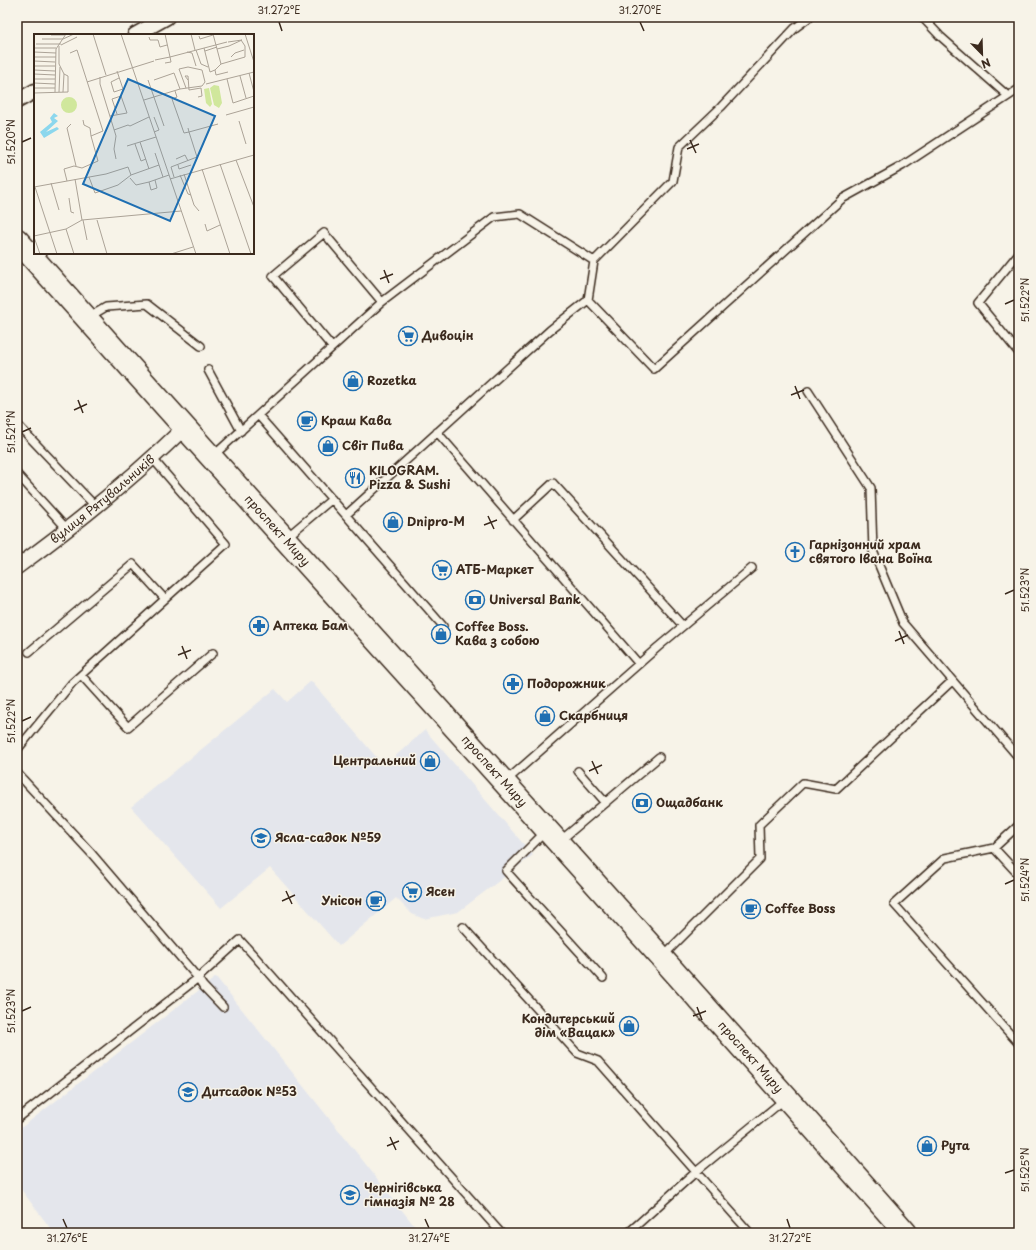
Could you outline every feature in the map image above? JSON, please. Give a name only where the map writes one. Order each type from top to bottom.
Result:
[{"type":"main road","name":"проспект Миру","points":[[17,240],[184,428],[285,538],[787,1097],[906,1233]]},
{"type":"street","points":[[137,34],[167,17]]},
{"type":"street","points":[[17,101],[34,92]]},
{"type":"street","name":"вулиця Рятувальників","points":[[17,567],[68,530],[96,507],[153,459],[184,428]]},
{"type":"lane","points":[[346,515],[550,330],[588,300],[594,261],[673,181],[679,147],[722,107],[795,28],[810,17]]},
{"type":"lane","points":[[922,17],[940,36],[1008,96]]},
{"type":"lane","points":[[588,300],[654,369],[842,199],[902,166],[1019,89]]},
{"type":"lane","points":[[211,458],[382,302],[494,217],[520,214],[594,261]]},
{"type":"lane","points":[[332,347],[273,276],[324,233],[382,302]]},
{"type":"lane","points":[[1019,253],[978,303],[1019,353]]},
{"type":"lane","points":[[87,318],[106,307],[147,304],[201,346]]},
{"type":"lane","points":[[208,370],[241,431]]},
{"type":"lane","points":[[808,391],[871,488],[873,551],[903,623],[1019,758]]},
{"type":"lane","points":[[258,415],[443,626]]},
{"type":"lane","points":[[17,424],[96,507]]},
{"type":"lane","points":[[437,432],[639,664]]},
{"type":"lane","points":[[17,750],[72,683],[164,598],[226,544],[153,459]]},
{"type":"lane","points":[[17,474],[68,530]]},
{"type":"lane","points":[[513,520],[553,483],[683,626]]},
{"type":"lane","points":[[285,538],[332,499]]},
{"type":"lane","points":[[29,652],[133,564],[164,598]]},
{"type":"lane","points":[[504,783],[639,664],[752,568]]},
{"type":"lane","points":[[81,675],[128,727],[213,653]]},
{"type":"lane","points":[[661,957],[760,859],[759,825],[803,783],[836,789],[952,681]]},
{"type":"lane","points":[[603,978],[506,871],[553,836],[606,803],[659,757]]},
{"type":"lane","points":[[578,771],[606,803]]},
{"type":"lane","points":[[17,773],[92,854],[198,978],[203,986],[223,1007]]},
{"type":"lane","points":[[1019,825],[994,848],[945,858],[894,904],[1019,1044]]},
{"type":"lane","points":[[994,848],[1019,875]]},
{"type":"lane","points":[[463,927],[577,1053],[598,1061],[697,1171],[750,1233]]},
{"type":"lane","points":[[17,1119],[198,978],[240,940],[501,1233]]},
{"type":"lane","points":[[628,1233],[697,1171],[787,1097]]},
{"type":"shaded area","name":"Ясла-садок №59","points":[[311,681],[384,766],[425,730],[533,855],[458,912],[424,919],[412,914],[396,898],[339,946],[270,868],[221,908],[131,807],[275,689],[287,702]]},
{"type":"shaded area","name":"Дитсадок №53","points":[[216,977],[420,1233],[54,1233],[17,1184],[17,1131]]},
{"type":"place","name":"Дивоцін","points":[[408,336]]},
{"type":"place","name":"Rozetka","points":[[353,381]]},
{"type":"place","name":"Краш Кава","points":[[307,421]]},
{"type":"place","name":"Світ Пива","points":[[328,446]]},
{"type":"place","name":"KILOGRAM. Pizza & Sushi","points":[[355,478]]},
{"type":"place","name":"Dnipro-M","points":[[393,522]]},
{"type":"place","name":"Гарнізонний храм святого Івана Воїна","points":[[795,552]]},
{"type":"place","name":"АТБ-Маркет","points":[[442,570]]},
{"type":"place","name":"Universal Bank","points":[[475,600]]},
{"type":"place","name":"Аптека Бам","points":[[259,626]]},
{"type":"place","name":"Coffee Boss. Кава з собою","points":[[441,634]]},
{"type":"place","name":"Подорожник","points":[[513,684]]},
{"type":"place","name":"Скарбниця","points":[[545,716]]},
{"type":"place","name":"Центральний","points":[[430,761]]},
{"type":"place","name":"Ощадбанк","points":[[642,803]]},
{"type":"place","name":"Ясла-садок №59","points":[[261,838]]},
{"type":"place","name":"Ясен","points":[[412,892]]},
{"type":"place","name":"Унісон","points":[[376,901]]},
{"type":"place","name":"Coffee Boss","points":[[751,909]]},
{"type":"place","name":"Кондитерський дім «Вацак»","points":[[629,1026]]},
{"type":"place","name":"Дитсадок №53","points":[[188,1092]]},
{"type":"place","name":"Рута","points":[[927,1146]]},
{"type":"place","name":"Чернігівська гімназія № 28","points":[[350,1195]]}]
